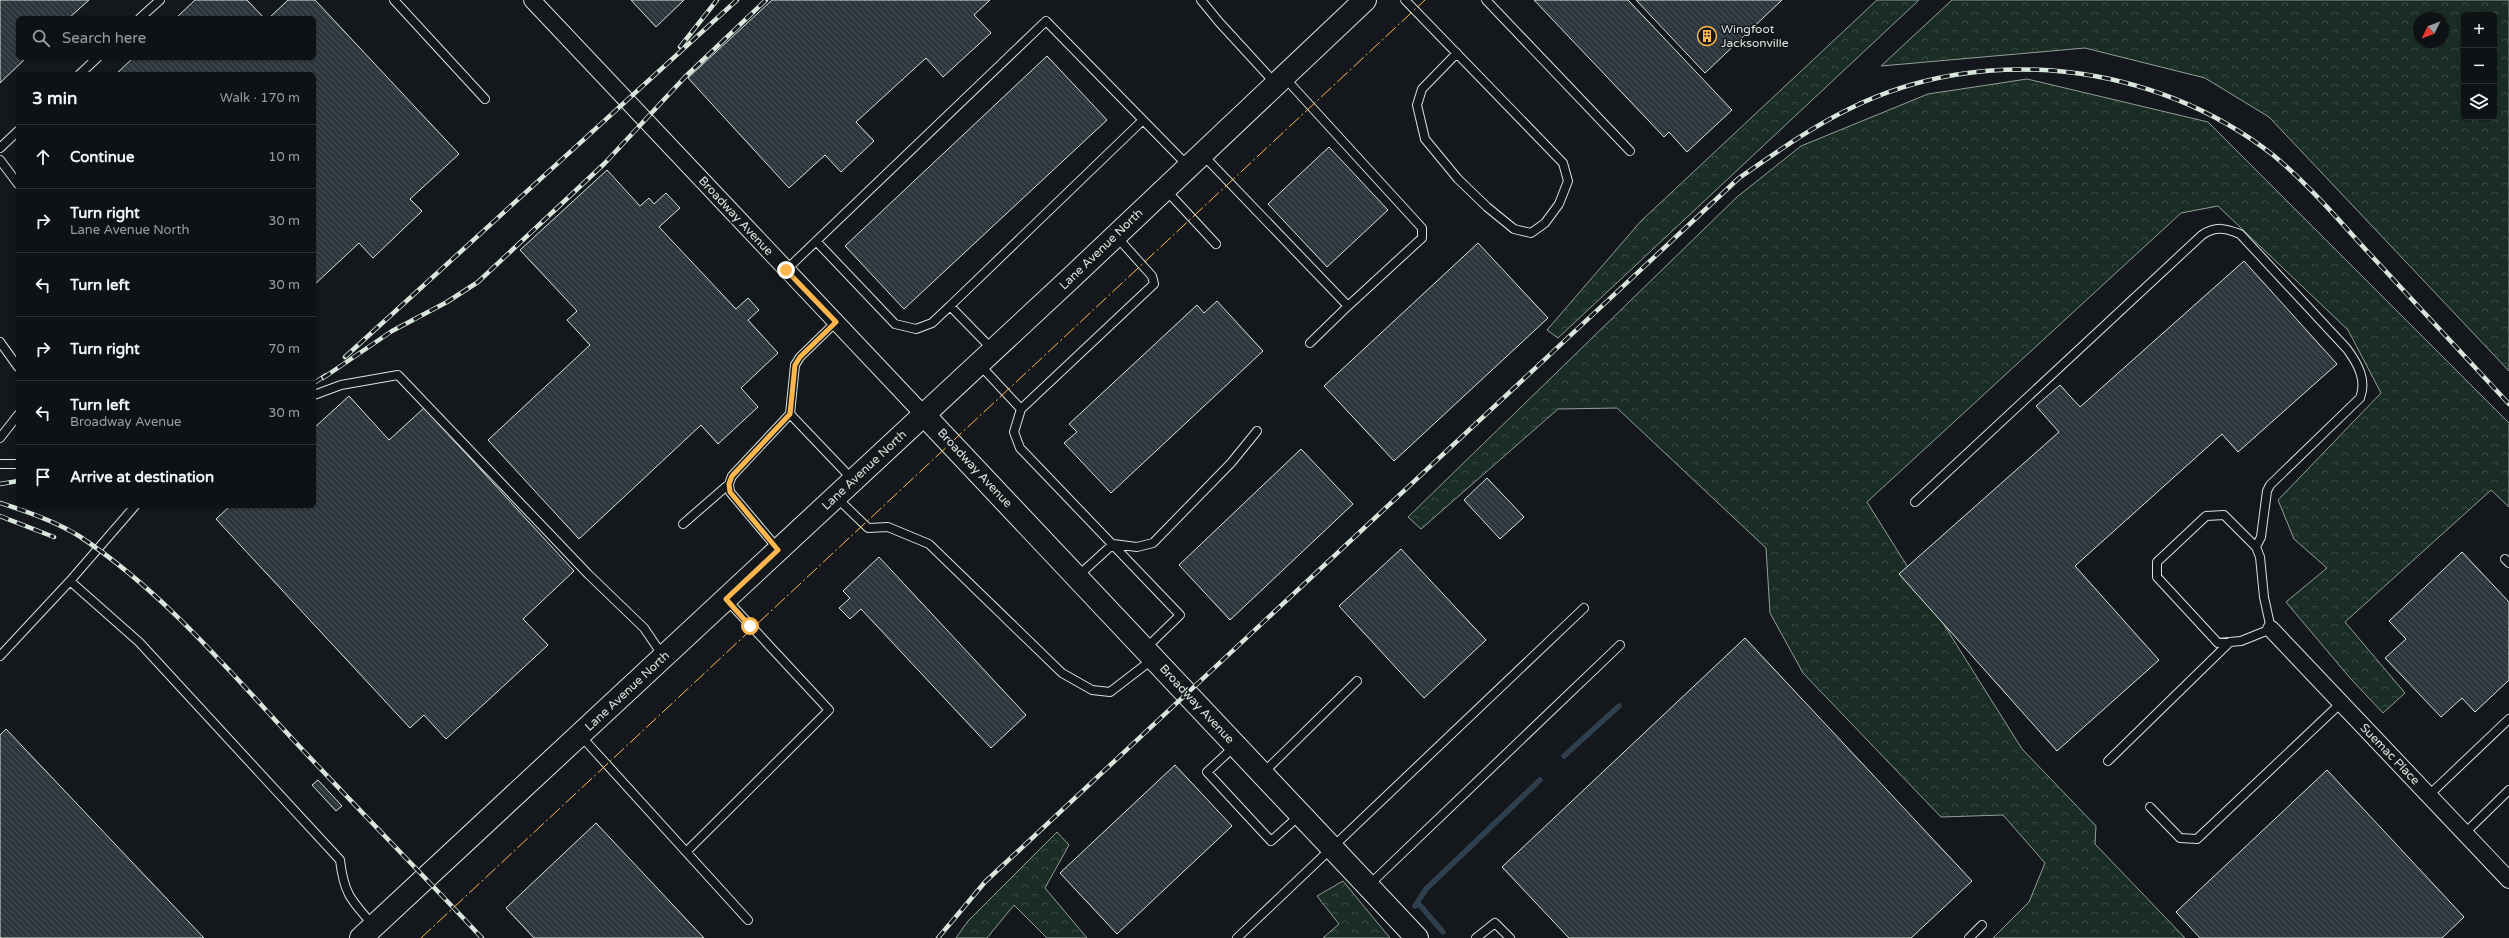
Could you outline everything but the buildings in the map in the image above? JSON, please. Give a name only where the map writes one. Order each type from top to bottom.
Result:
[{"type":"main road","name":"Lane Avenue North","points":[[367,932],[986,357],[1365,0]]},
{"type":"main road","name":"Broadway Avenue","points":[[924,414],[1417,938]]},
{"type":"street","name":"Broadway Avenue","points":[[532,0],[924,414]]},
{"type":"street","name":"Suemac Place","points":[[2271,629],[2509,880]]},
{"type":"lane","points":[[142,16],[160,0]]},
{"type":"lane","points":[[394,0],[485,99]]},
{"type":"lane","points":[[1201,0],[1219,22],[1280,80],[1422,228],[1422,238],[1310,343]]},
{"type":"lane","points":[[1405,0],[1563,163],[1568,181],[1559,204],[1545,223],[1531,233],[1514,229],[1487,207],[1458,179],[1425,139],[1417,105],[1422,89],[1457,54]]},
{"type":"lane","points":[[1486,0],[1630,151]]},
{"type":"lane","points":[[786,270],[1046,20],[1143,120],[1195,160],[1348,306]]},
{"type":"lane","points":[[82,72],[95,60]]},
{"type":"lane","points":[[816,241],[895,324],[916,329],[932,323],[1143,120]]},
{"type":"lane","points":[[0,148],[16,133]]},
{"type":"lane","points":[[0,160],[16,181]]},
{"type":"lane","points":[[1165,188],[1216,244]]},
{"type":"lane","points":[[1915,502],[2202,235],[2213,228],[2226,228],[2240,234],[2347,349],[2360,371],[2362,382],[2360,398],[2270,485],[2267,491],[2261,536],[2256,547]]},
{"type":"lane","points":[[836,496],[868,528],[888,526],[929,544],[1062,673],[1092,690],[1110,692],[1150,654],[1180,615],[1020,448],[1014,432],[1021,409],[1154,284],[1152,276],[1116,235]]},
{"type":"lane","points":[[950,306],[1021,409]]},
{"type":"lane","points":[[778,550],[730,492],[729,484],[732,476],[790,414],[795,365],[800,357],[836,322]]},
{"type":"lane","points":[[0,342],[16,364]]},
{"type":"lane","points":[[316,395],[341,386],[398,375],[583,568],[644,628],[664,656]]},
{"type":"lane","points":[[790,414],[853,481]]},
{"type":"lane","points":[[0,438],[16,418]]},
{"type":"lane","points":[[1077,576],[1113,544],[1137,547],[1153,543],[1231,463],[1258,431]]},
{"type":"lane","points":[[0,464],[16,464]]},
{"type":"lane","points":[[683,524],[729,484]]},
{"type":"lane","points":[[0,656],[70,581],[133,508]]},
{"type":"lane","points":[[2224,515],[2256,547],[2260,557],[2264,597],[2271,629],[2241,641],[2218,643],[2157,577],[2157,562],[2206,516],[2224,515]]},
{"type":"lane","points":[[70,581],[139,642],[340,860],[342,879],[348,897],[367,932]]},
{"type":"lane","points":[[687,851],[829,710],[726,599]]},
{"type":"lane","points":[[1236,938],[1584,608]]},
{"type":"lane","points":[[2108,761],[2230,642]]},
{"type":"lane","points":[[1368,886],[1620,645]]},
{"type":"lane","points":[[1262,773],[1357,682]]},
{"type":"lane","points":[[2150,807],[2180,838],[2197,839],[2341,703]]},
{"type":"lane","points":[[2429,795],[2509,719]]},
{"type":"lane","points":[[580,734],[748,920]]},
{"type":"lane","points":[[1235,745],[1207,772],[1271,841],[1301,814]]},
{"type":"lane","points":[[2465,833],[2509,790]]},
{"type":"lane","points":[[1476,938],[1495,923],[1510,938]]},
{"type":"lane","points":[[1969,938],[1982,925]]},
{"type":"green space","points":[[1877,0],[1919,0],[1558,338],[1547,330],[1641,221]]},
{"type":"green space","points":[[1952,0],[2509,0],[2509,371],[2269,117],[2205,78],[2085,48],[1881,66]]},
{"type":"green space","points":[[2027,79],[2208,122],[2509,423],[2509,507],[2491,490],[2345,622],[2405,693],[2383,713],[2350,678],[2286,602],[2327,568],[2294,539],[2278,500],[2381,393],[2348,330],[2218,206],[2181,213],[1867,502],[2022,749],[2096,826],[2095,844],[2185,938],[1993,938],[2029,902],[2045,863],[2003,815],[1941,817],[1803,673],[1770,613],[1766,548],[1617,408],[1558,409],[1421,529],[1408,517],[1737,197],[1801,146],[1928,94]]},
{"type":"green space","points":[[1057,832],[1069,845],[1045,888],[1087,938],[1047,938],[1014,905],[987,938],[956,938],[968,921]]},
{"type":"green space","points":[[1343,881],[1390,938],[1323,938],[1339,924],[1317,896]]},
{"type":"waterway","points":[[1564,756],[1619,706]]},
{"type":"waterway","points":[[1415,906],[1426,889],[1540,780]]},
{"type":"waterway","points":[[1418,903],[1443,932]]},
{"type":"railway","points":[[680,47],[717,0]]},
{"type":"railway","points":[[345,357],[737,0]]},
{"type":"railway","points":[[323,378],[392,331],[447,302],[478,282],[604,164],[685,77],[766,0]]},
{"type":"railway","points":[[938,938],[985,882],[1739,178],[1820,124],[1849,109],[1901,88],[1955,75],[2011,70],[2067,72],[2122,82],[2176,99],[2226,124],[2273,155],[2310,189],[2509,404]]},
{"type":"railway","points":[[316,382],[326,375]]},
{"type":"railway","points":[[0,484],[16,481]]},
{"type":"railway","points":[[0,503],[16,508]]},
{"type":"railway","points":[[17,508],[40,517],[79,536],[140,582],[222,662],[323,771],[482,938]]},
{"type":"railway","points":[[0,516],[54,537]]},
{"type":"power","points":[[421,938],[1425,0]]},
{"type":"place","name":"Wingfoot Jacksonville","points":[[1707,36]]},
{"type":"route","points":[[750,626],[726,599],[778,550],[730,492],[729,484],[732,476],[790,414],[795,365],[800,357],[836,322],[786,270]]}]
